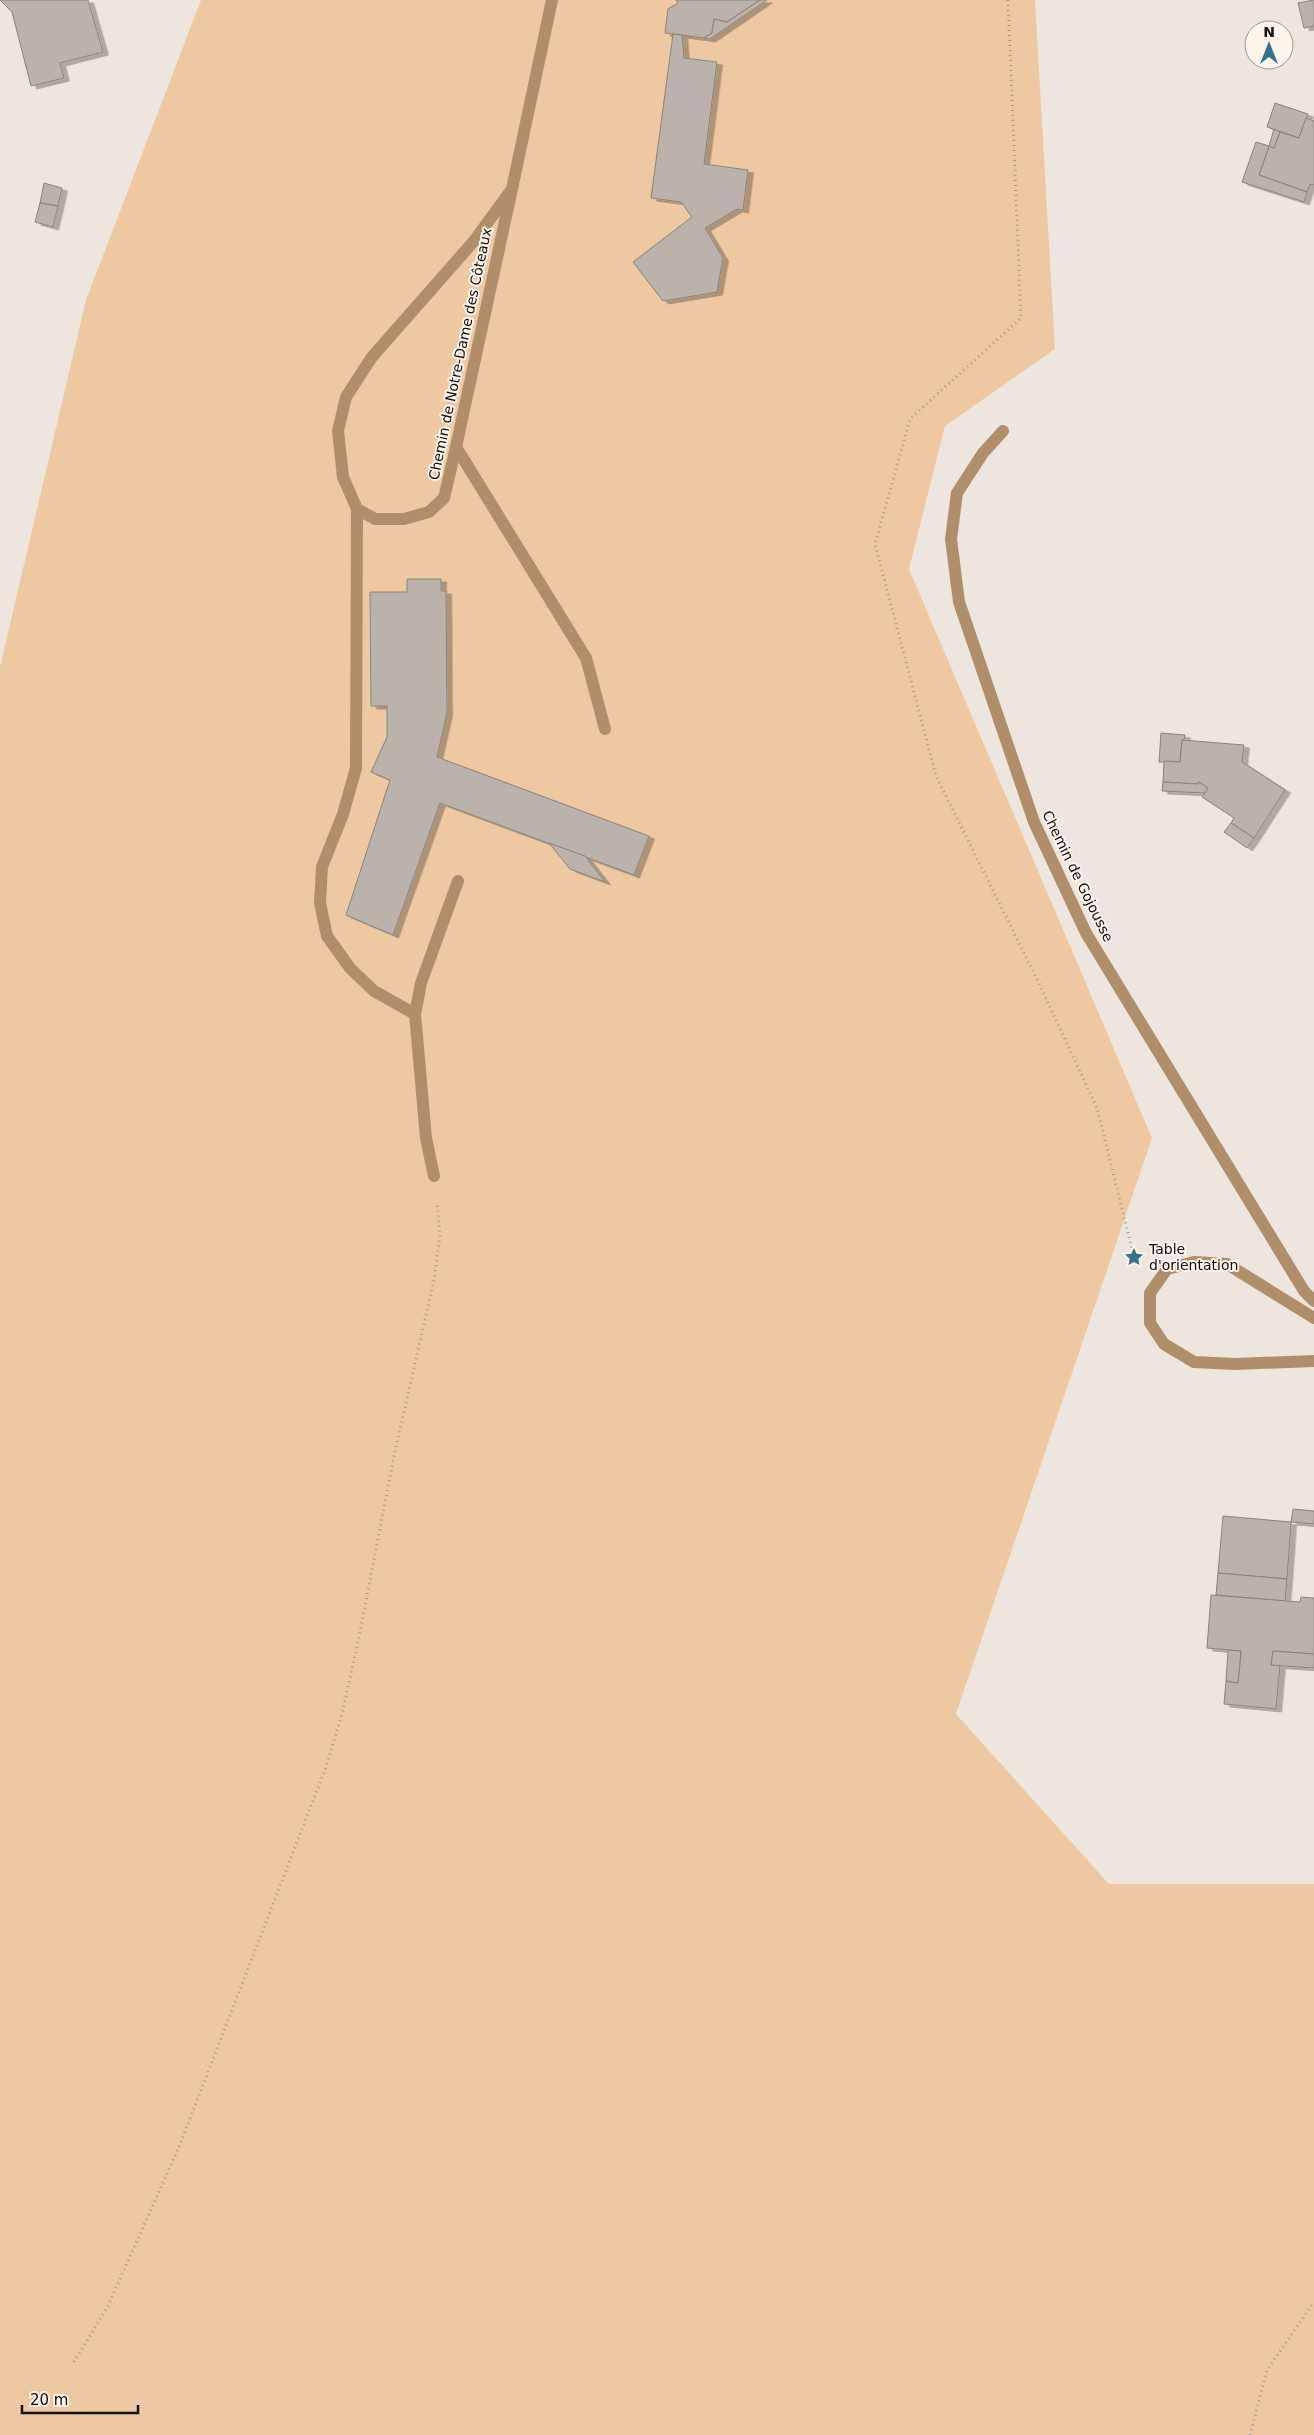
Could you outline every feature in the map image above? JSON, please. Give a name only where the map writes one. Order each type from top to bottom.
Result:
[{"type":"street","name":"Chemin de Notre-Dame des Côteaux","points":[[512,189],[474,241],[372,357],[346,397],[338,431],[343,477],[357,509],[375,519],[404,519],[429,512],[444,498],[456,448],[512,189],[552,0]]},
{"type":"street","name":"Chemin de Gojousse","points":[[1003,431],[983,453],[957,493],[951,539],[959,602],[1034,822],[1086,932],[1304,1291],[1314,1301]]},
{"type":"street","points":[[456,448],[586,658],[605,730]]},
{"type":"street","points":[[357,509],[356,768],[343,814],[322,866],[320,903],[327,936],[350,968],[374,991],[415,1014]]},
{"type":"street","points":[[434,1176],[426,1138],[415,1014],[421,983],[458,881]]},
{"type":"street","points":[[1314,1318],[1228,1264],[1194,1262],[1167,1269],[1150,1293],[1150,1323],[1164,1344],[1194,1362],[1236,1364],[1314,1361]]},
{"type":"path","points":[[74,2362],[107,2308],[179,2147],[328,1758],[342,1714],[394,1456],[434,1280],[440,1236],[434,1176]]},
{"type":"path","points":[[1250,2435],[1267,2370],[1314,2302]]},
{"type":"shaded area","points":[[201,0],[1035,0],[1055,349],[945,426],[909,569],[1152,1138],[956,1714],[1109,1884],[1314,1884],[1314,2435],[0,2435],[0,667],[86,300]]},
{"type":"building","points":[[0,0],[88,0],[103,52],[60,63],[64,78],[31,86],[12,12]]},
{"type":"building","points":[[676,0],[760,0],[727,22],[714,19],[712,33],[704,38],[665,33],[668,9],[678,3]]},
{"type":"building","points":[[760,0],[767,0],[710,39],[704,38],[712,33],[714,19],[727,22]]},
{"type":"building","points":[[1314,0],[1314,26],[1304,28],[1298,3]]},
{"type":"building","points":[[673,34],[682,35],[684,58],[717,62],[704,164],[748,170],[743,210],[737,209],[705,228],[723,258],[717,292],[663,301],[633,262],[692,217],[681,202],[651,198]]},
{"type":"building","points":[[1275,103],[1308,114],[1299,138],[1267,127]]},
{"type":"building","points":[[1306,118],[1314,121],[1314,185],[1310,184],[1307,192],[1259,175],[1269,146],[1274,148],[1280,132],[1299,138]]},
{"type":"building","points":[[1274,129],[1280,132],[1274,148],[1269,146]]},
{"type":"building","points":[[1256,142],[1269,146],[1259,175],[1307,192],[1304,202],[1242,182]]},
{"type":"building","points":[[44,183],[62,188],[58,206],[40,203]]},
{"type":"building","points":[[40,203],[58,206],[53,227],[35,222]]},
{"type":"building","points":[[407,579],[441,579],[441,591],[446,591],[447,713],[437,757],[649,836],[634,875],[440,803],[393,935],[346,915],[390,780],[371,772],[387,737],[387,706],[371,706],[370,592],[407,592]]},
{"type":"building","points":[[1161,733],[1185,735],[1184,740],[1182,740],[1180,762],[1159,762]]},
{"type":"building","points":[[1182,740],[1244,745],[1242,762],[1285,790],[1254,838],[1231,823],[1234,818],[1202,797],[1208,788],[1199,782],[1198,784],[1163,782],[1164,761],[1180,762]]},
{"type":"building","points":[[1163,782],[1198,784],[1199,782],[1208,788],[1205,793],[1162,791]]},
{"type":"building","points":[[1231,823],[1254,838],[1247,848],[1224,832]]},
{"type":"building","points":[[549,843],[585,856],[605,882],[570,869]]},
{"type":"building","points":[[1293,1509],[1314,1511],[1314,1524],[1291,1522]]},
{"type":"building","points":[[1223,1516],[1291,1522],[1287,1579],[1218,1573]]},
{"type":"building","points":[[1218,1573],[1287,1579],[1285,1601],[1216,1595]]},
{"type":"building","points":[[1211,1595],[1300,1602],[1301,1597],[1314,1598],[1314,1654],[1273,1651],[1271,1665],[1280,1665],[1276,1709],[1224,1704],[1226,1681],[1238,1683],[1241,1651],[1207,1648]]},
{"type":"building","points":[[1228,1650],[1241,1651],[1238,1683],[1226,1681]]},
{"type":"building","points":[[1273,1651],[1314,1654],[1314,1668],[1271,1665]]},
{"type":"place","name":"Table d'orientation","points":[[1134,1257]]}]
